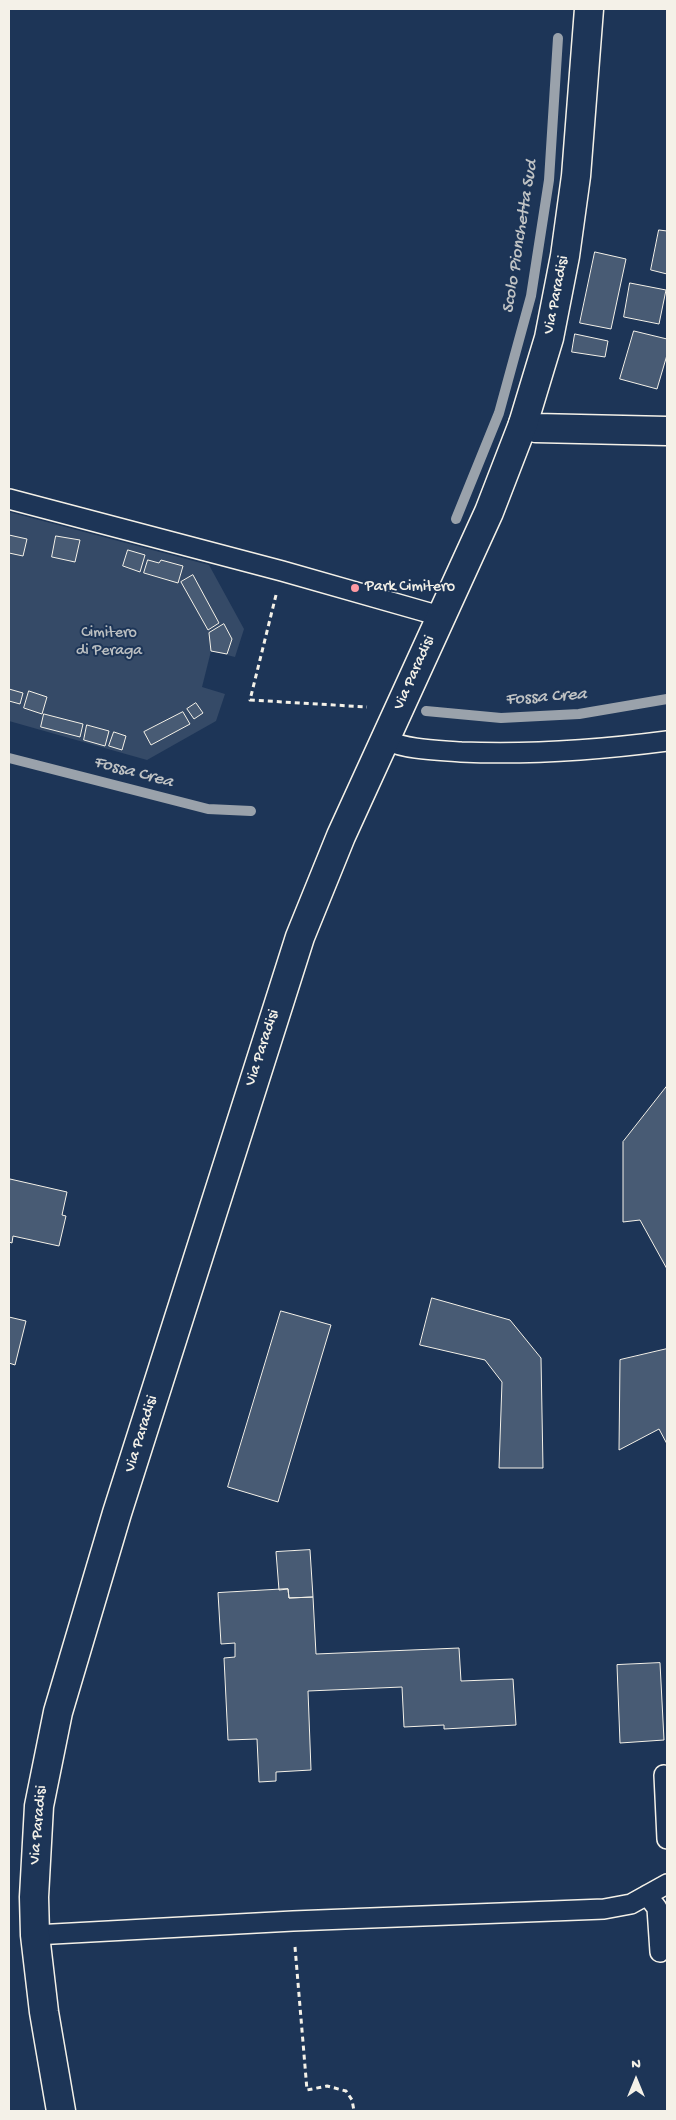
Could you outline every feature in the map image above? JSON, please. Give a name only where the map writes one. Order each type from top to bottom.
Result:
[{"type":"street","name":"Via Paradisi","points":[[61,2111],[44,2012],[36,1935],[35,1853],[39,1806],[48,1753],[72,1662],[300,937],[341,836],[489,512],[523,424],[549,338],[565,256],[576,176],[589,9]]},
{"type":"street","points":[[523,424],[536,428],[667,431]]},
{"type":"lane","points":[[9,499],[282,571],[440,616]]},
{"type":"lane","points":[[385,740],[402,747],[510,754],[608,748],[667,741]]},
{"type":"lane","points":[[664,1775],[667,1839]]},
{"type":"lane","points":[[36,1935],[293,1921],[604,1909],[631,1904],[667,1884]]},
{"type":"lane","points":[[647,1895],[657,1908],[660,1952]]},
{"type":"path","points":[[282,571],[250,700],[369,707]]},
{"type":"path","points":[[293,1921],[307,2090],[327,2086],[346,2091],[352,2100],[354,2111]]},
{"type":"green space","name":"Cimitero di Peraga","points":[[9,512],[209,565],[244,629],[235,657],[211,651],[202,687],[225,694],[216,721],[147,760],[9,721]]},
{"type":"building","points":[[659,230],[667,231],[667,274],[651,270]]},
{"type":"building","points":[[595,252],[626,259],[611,329],[580,323]]},
{"type":"building","points":[[630,283],[666,290],[659,324],[624,317]]},
{"type":"building","points":[[634,331],[667,339],[667,355],[657,389],[620,379]]},
{"type":"building","points":[[575,334],[608,341],[605,357],[572,352]]},
{"type":"building","points":[[9,535],[27,539],[23,556],[9,553]]},
{"type":"building","points":[[56,536],[80,540],[75,562],[52,557]]},
{"type":"building","points":[[128,550],[145,555],[140,572],[123,566]]},
{"type":"building","points":[[148,560],[159,563],[161,560],[183,566],[178,583],[144,573]]},
{"type":"building","points":[[193,575],[219,623],[208,630],[181,582]]},
{"type":"building","points":[[224,624],[232,639],[227,654],[211,651],[209,633]]},
{"type":"building","points":[[9,689],[23,693],[20,704],[9,701]]},
{"type":"building","points":[[29,691],[47,697],[42,714],[24,708]]},
{"type":"building","points":[[196,703],[203,713],[194,719],[187,709]]},
{"type":"building","points":[[183,712],[190,724],[151,745],[144,732]]},
{"type":"building","points":[[44,714],[83,724],[80,737],[41,727]]},
{"type":"building","points":[[87,725],[109,731],[105,746],[84,740]]},
{"type":"building","points":[[114,732],[126,736],[122,750],[109,746]]},
{"type":"building","points":[[667,1086],[667,1269],[640,1220],[623,1222],[623,1142]]},
{"type":"building","points":[[10,1179],[67,1192],[62,1215],[66,1216],[59,1246],[13,1236],[12,1243],[9,1242]]},
{"type":"building","points":[[432,1298],[510,1320],[541,1358],[543,1468],[499,1468],[502,1382],[485,1360],[420,1345]]},
{"type":"building","points":[[281,1311],[331,1325],[278,1502],[228,1487]]},
{"type":"building","points":[[9,1317],[26,1321],[15,1365],[9,1363]]},
{"type":"building","points":[[667,1349],[667,1444],[659,1429],[619,1450],[620,1360]]},
{"type":"building","points":[[310,1550],[313,1597],[289,1598],[288,1589],[279,1590],[276,1552]]},
{"type":"building","points":[[288,1589],[289,1598],[313,1597],[316,1654],[459,1648],[461,1681],[513,1679],[516,1725],[444,1729],[444,1725],[404,1727],[402,1687],[308,1691],[311,1770],[276,1772],[276,1781],[259,1782],[257,1739],[228,1740],[224,1658],[235,1657],[235,1643],[221,1644],[218,1593]]},
{"type":"building","points":[[660,1663],[664,1740],[620,1743],[617,1665]]},
{"type":"waterway","name":"Scolo Pionchetta Sud","points":[[456,519],[499,413],[531,296],[549,180],[558,38]]},
{"type":"waterway","name":"Fossa Crea","points":[[426,711],[501,718],[579,714],[667,699]]},
{"type":"waterway","name":"Fossa Crea","points":[[9,758],[208,809],[251,811]]},
{"type":"place","name":"Park Cimitero","points":[[355,588]]}]
